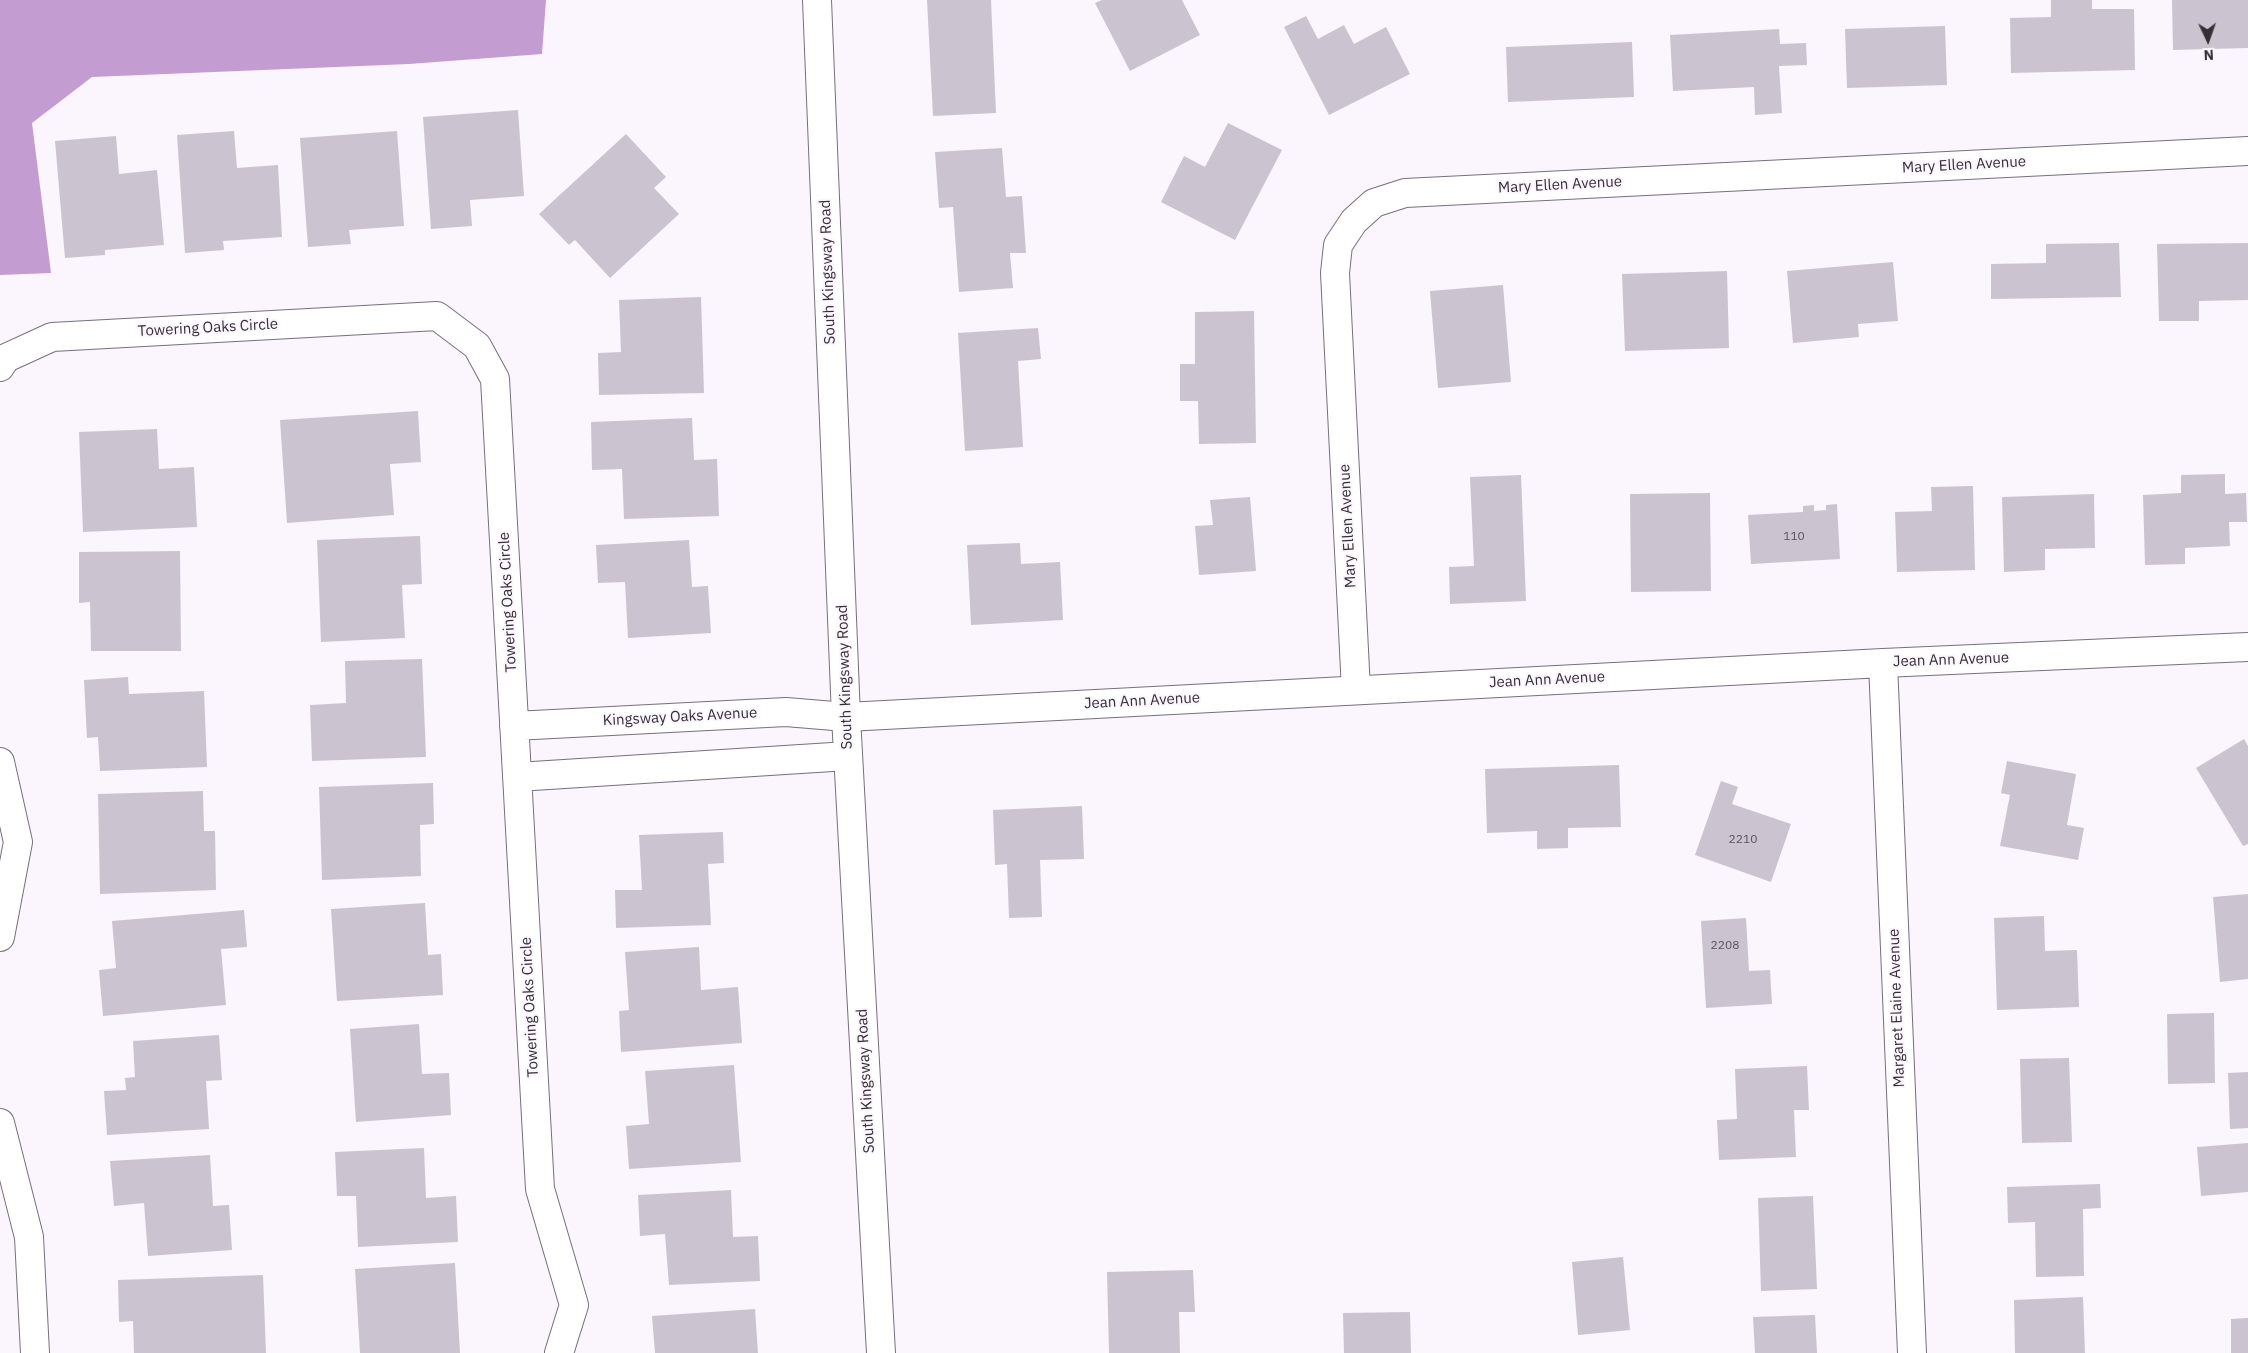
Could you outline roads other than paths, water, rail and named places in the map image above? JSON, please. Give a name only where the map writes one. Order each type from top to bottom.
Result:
[{"type":"street","name":"South Kingsway Road","points":[[817,0],[846,717],[882,1353]]},
{"type":"street","name":"Mary Ellen Avenue","points":[[1356,690],[1335,273],[1338,245],[1354,221],[1374,202],[1405,192],[2248,151]]},
{"type":"street","name":"Towering Oaks Circle","points":[[0,367],[6,358],[52,337],[437,316],[477,346],[495,379],[540,1189],[574,1305],[559,1353]]},
{"type":"street","name":"Jean Ann Avenue","points":[[846,717],[1882,662],[2248,648]]},
{"type":"street","name":"Margaret Elaine Avenue","points":[[1882,662],[1912,1353]]},
{"type":"street","name":"Kingsway Oaks Avenue","points":[[514,726],[786,712],[846,717]]},
{"type":"street","points":[[517,777],[848,756]]},
{"type":"street","points":[[0,762],[18,842],[0,937]]},
{"type":"street","points":[[0,1123],[29,1236],[35,1353]]}]
